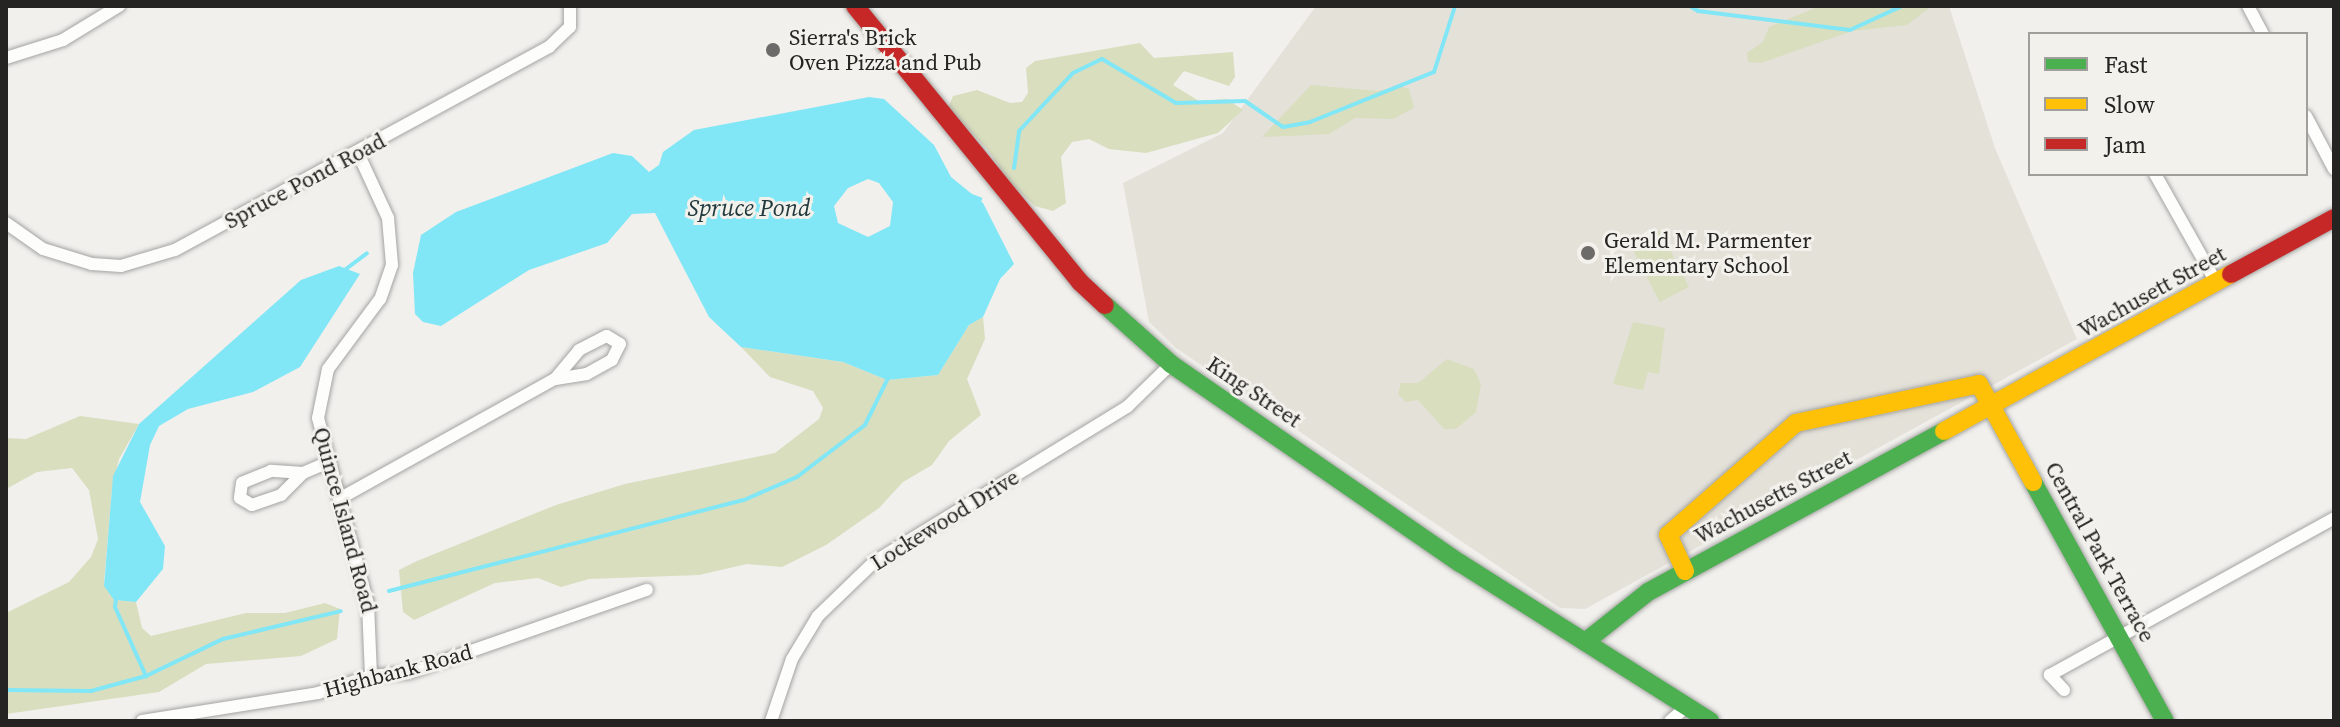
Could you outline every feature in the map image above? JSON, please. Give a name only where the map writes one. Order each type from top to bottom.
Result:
[{"type":"street","points":[[6,58],[63,40],[119,6]]},
{"type":"street","name":"Spruce Pond Road","points":[[6,223],[43,249],[92,264],[121,266],[175,250],[549,47],[570,27],[570,6]]},
{"type":"street","name":"King Street","points":[[855,6],[1080,282],[1171,364],[1585,642],[1710,721]]},
{"type":"street","points":[[2248,6],[2262,32]]},
{"type":"street","points":[[2308,120],[2334,169]]},
{"type":"street","name":"Quince Island Road","points":[[358,153],[388,218],[392,265],[380,299],[336,356],[324,381],[318,418],[327,463],[371,621],[371,676]]},
{"type":"street","points":[[2156,176],[2217,284]]},
{"type":"street","name":"Wachusett Street","points":[[1993,407],[2334,218]]},
{"type":"street","points":[[339,499],[555,379],[587,374],[612,360],[620,351],[617,340],[607,336],[579,350],[555,379]]},
{"type":"street","name":"Lockewood Drive","points":[[771,721],[792,659],[818,616],[874,562],[1127,407],[1171,364]]},
{"type":"street","points":[[1685,571],[1668,535],[1796,423],[1979,384],[1993,407]]},
{"type":"street","name":"Wachusetts Street","points":[[1585,642],[1648,592],[1993,407]]},
{"type":"street","name":"Central Park Terrace","points":[[1993,407],[2165,721]]},
{"type":"street","points":[[303,473],[271,471],[242,483],[239,495],[246,504],[255,505],[281,495],[303,473],[327,463]]},
{"type":"street","points":[[2064,690],[2050,675],[2117,633],[2334,518]]},
{"type":"street","name":"Highbank Road","points":[[142,721],[318,693],[371,676],[421,669],[647,590]]},
{"type":"street","points":[[1670,721],[1687,706]]},
{"type":"shaded area","name":"Gerald M. Parmenter Elementary School","points":[[1316,6],[1949,6],[1995,148],[2077,339],[1585,609],[1560,608],[1176,348],[1149,322],[1123,183],[1223,133]]},
{"type":"green space","points":[[1820,6],[1932,6],[1907,25],[1852,31],[1761,63],[1748,62],[1747,53],[1763,42],[1769,27]]},
{"type":"green space","points":[[1140,43],[1154,58],[1233,52],[1235,77],[1229,86],[1184,71],[1173,85],[1199,101],[1227,99],[1243,110],[1218,133],[1146,153],[1109,149],[1089,139],[1072,142],[1061,157],[1066,203],[1053,211],[1035,206],[1010,183],[988,150],[948,108],[953,96],[977,90],[1010,103],[1022,102],[1028,93],[1026,68],[1035,61]]},
{"type":"green space","points":[[1311,85],[1377,91],[1400,86],[1409,89],[1414,108],[1393,119],[1355,118],[1329,134],[1262,137]]},
{"type":"green space","points":[[1660,230],[1689,287],[1660,302],[1631,245]]},
{"type":"green space","points":[[983,317],[985,339],[967,379],[981,415],[949,441],[932,465],[903,482],[879,508],[826,545],[782,567],[747,564],[699,575],[589,579],[561,587],[538,578],[495,583],[414,620],[403,612],[399,570],[417,561],[556,505],[625,484],[775,453],[819,419],[823,408],[813,391],[770,377],[741,347],[843,362],[887,380],[938,375],[969,325]]},
{"type":"green space","points":[[1633,322],[1665,328],[1659,374],[1648,372],[1643,390],[1613,384]]},
{"type":"green space","points":[[1447,359],[1474,369],[1481,384],[1476,412],[1456,429],[1444,429],[1418,400],[1406,402],[1398,394],[1401,383],[1418,383]]},
{"type":"green space","points":[[80,416],[139,424],[119,459],[112,489],[104,582],[114,600],[136,602],[142,628],[151,636],[246,613],[285,613],[325,603],[340,609],[337,639],[301,656],[206,664],[159,692],[6,714],[6,613],[69,582],[91,557],[98,539],[89,490],[72,468],[37,472],[6,489],[6,438],[26,439]]},
{"type":"water","name":"Spruce Pond","points":[[869,97],[884,99],[934,145],[951,177],[983,203],[1014,264],[1000,279],[983,317],[969,325],[938,375],[887,380],[843,362],[741,347],[709,317],[655,213],[632,214],[607,243],[529,270],[441,326],[423,322],[415,314],[413,273],[421,235],[456,212],[613,153],[632,156],[649,172],[659,165],[663,152],[694,130]],"holes":[[[868,179],[879,183],[893,202],[890,226],[868,237],[838,223],[834,206],[848,188]]]},
{"type":"water","points":[[339,266],[360,274],[300,367],[253,392],[188,409],[159,426],[150,445],[140,502],[165,546],[163,569],[136,602],[114,600],[104,586],[113,476],[139,424],[301,280]]},
{"type":"waterway","points":[[1014,168],[1019,131],[1073,73],[1102,59],[1176,103],[1245,101],[1283,127],[1310,122],[1434,72],[1455,6]]},
{"type":"waterway","points":[[1690,6],[1698,11],[1850,30],[1902,6]]},
{"type":"waterway","points":[[966,194],[980,199],[976,206]]},
{"type":"waterway","points":[[346,269],[367,253]]},
{"type":"waterway","points":[[389,591],[744,500],[797,477],[865,425],[888,378]]},
{"type":"waterway","points":[[116,598],[115,607],[146,676]]},
{"type":"waterway","points":[[6,690],[91,691],[146,676],[223,639],[341,611]]},
{"type":"traffic: fast","points":[[1105,305],[1171,364],[1460,563],[1710,721]]},
{"type":"traffic: fast","points":[[1585,642],[1648,592],[1944,431]]},
{"type":"traffic: fast","points":[[2033,482],[2165,721]]},
{"type":"traffic: slow","points":[[1944,431],[2231,274]]},
{"type":"traffic: slow","points":[[1685,571],[1668,535],[1796,423],[1979,384],[2033,482]]},
{"type":"traffic: jam","points":[[855,6],[1080,282],[1105,305]]},
{"type":"traffic: jam","points":[[2231,274],[2334,218]]},
{"type":"place","name":"Sierra's Brick Oven Pizza and Pub","points":[[773,50]]},
{"type":"place","name":"Gerald M. Parmenter Elementary School","points":[[1588,253]]}]
